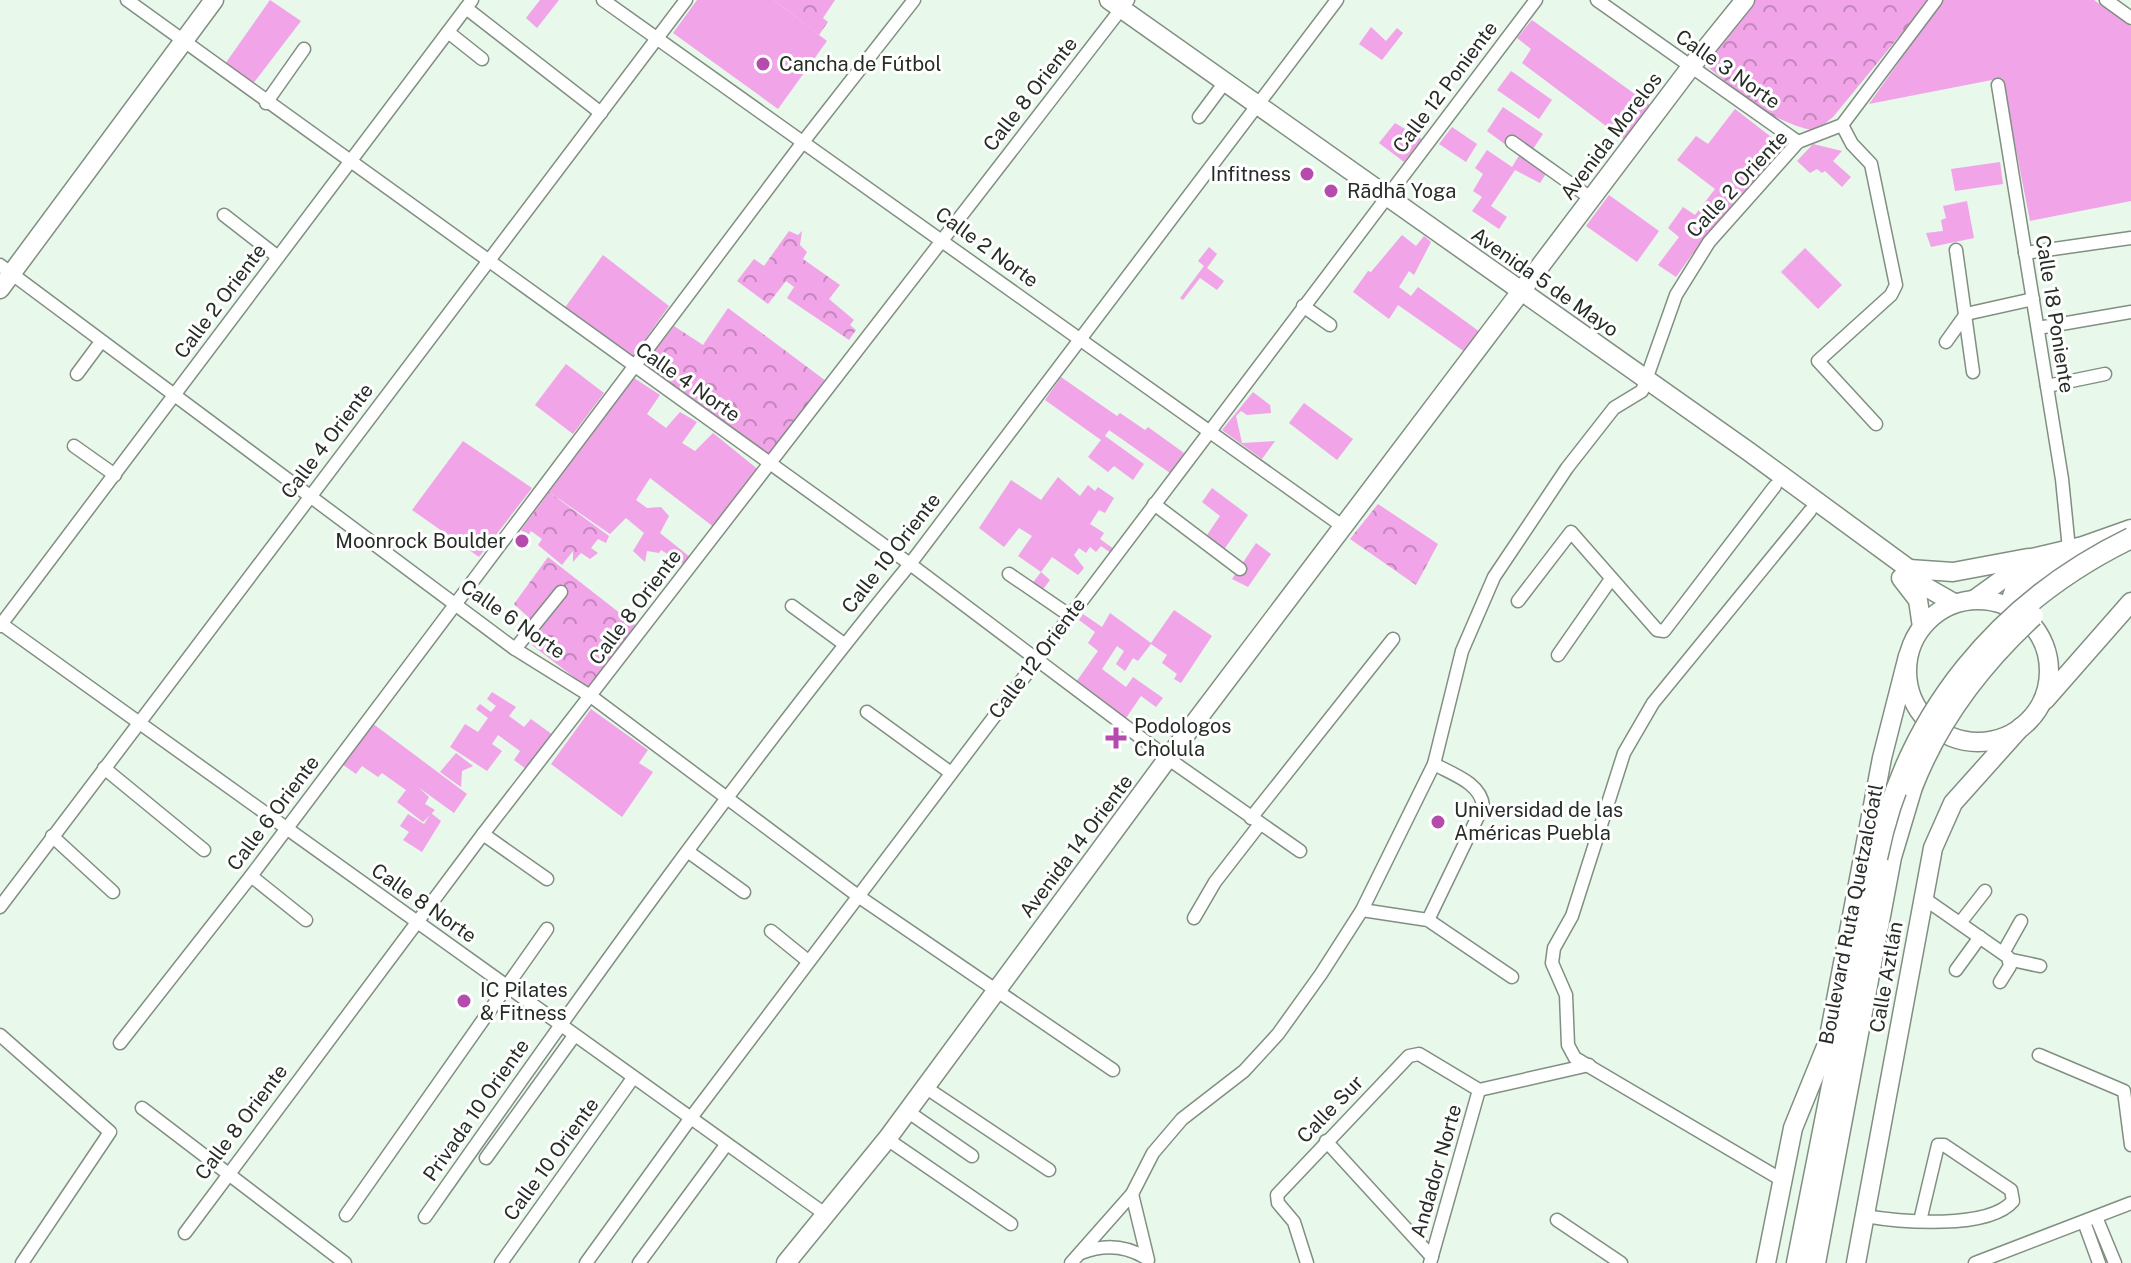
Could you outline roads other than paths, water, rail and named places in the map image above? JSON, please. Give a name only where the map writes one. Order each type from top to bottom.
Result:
[{"type":"main road","points":[[0,289],[6,269],[214,0]]},
{"type":"main road","name":"Avenida Morelos","points":[[1518,297],[1690,68],[1745,0]]},
{"type":"main road","name":"Avenida 5 de Mayo","points":[[1119,3],[1518,297],[1909,569],[1926,587],[1962,602]]},
{"type":"main road","name":"Avenida 14 Oriente","points":[[786,1263],[887,1139],[1168,758],[1518,297]]},
{"type":"main road","name":"Avenida 5 de Mayo","points":[[1646,386],[1775,486],[1907,582],[1918,600],[1922,627]]},
{"type":"main road","points":[[1909,569],[1953,572],[2032,558],[2131,529]]},
{"type":"main road","points":[[1797,1263],[1877,858],[1889,806],[1910,752],[1963,667],[1997,630],[2034,597],[2074,569],[2131,538]]},
{"type":"main road","points":[[2040,705],[2048,684],[2048,662],[2037,631],[2014,609],[2011,599],[2015,588],[2061,562],[2069,549]]},
{"type":"main road","name":"Boulevard Ruta Quetzalcóatl","points":[[1815,1263],[1893,849],[1912,787],[1947,716],[1995,653],[2054,599],[2131,552]]},
{"type":"main road","points":[[2032,558],[1962,602],[1936,613],[1922,627],[1908,656],[1909,688],[1914,703],[1934,727],[1962,740],[1978,742],[1993,740],[2021,727],[2131,602]]},
{"type":"main road","points":[[1953,572],[1951,587],[1962,602],[2014,609]]},
{"type":"main road","name":"Boulevard Ruta Quetzalcóatl","points":[[1766,1263],[1798,1113],[1828,1042],[1882,758],[1908,656]]},
{"type":"main road","name":"Calle Aztlán","points":[[1856,1263],[1933,848],[1945,815],[2021,727]]},
{"type":"main road","points":[[1813,1180],[1816,1119],[1828,1042]]},
{"type":"street","name":"Calle 4 Norte","points":[[127,0],[633,369],[910,564],[1168,758],[1300,851]]},
{"type":"street","name":"Calle 2 Norte","points":[[603,0],[1345,528]]},
{"type":"street","name":"Calle 4 Oriente","points":[[0,907],[136,722],[686,0]]},
{"type":"street","name":"Calle 6 Oriente","points":[[120,1043],[251,876],[803,142],[914,0]]},
{"type":"street","name":"Calle 10 Oriente","points":[[560,1026],[844,644],[910,564],[1337,0]]},
{"type":"street","name":"Calle 12 Poniente","points":[[1385,198],[1536,0]]},
{"type":"street","name":"Calle 3 Norte","points":[[1597,0],[1798,142]]},
{"type":"street","points":[[1876,424],[1818,361],[1891,295],[1896,285],[1871,164],[1852,144],[1842,125],[1936,0]]},
{"type":"street","points":[[2106,0],[2129,12]]},
{"type":"street","name":"Calle 8 Oriente","points":[[185,1233],[483,834],[592,697],[834,378],[945,241],[1119,3]]},
{"type":"street","points":[[469,4],[601,113]]},
{"type":"street","name":"Calle 2 Oriente","points":[[1,625],[469,4]]},
{"type":"street","points":[[448,32],[482,59]]},
{"type":"street","points":[[266,103],[304,49]]},
{"type":"street","points":[[1199,117],[1225,82]]},
{"type":"street","name":"Calle 18 Poniente","points":[[1998,85],[2047,386],[2069,549]]},
{"type":"street","name":"Calle 2 Oriente","points":[[1646,386],[1676,295],[1691,266],[1798,142],[1842,125]]},
{"type":"street","points":[[1512,142],[1592,199]]},
{"type":"street","name":"Calle 12 Oriente","points":[[586,1263],[808,961],[1385,198]]},
{"type":"street","points":[[224,215],[278,257]]},
{"type":"street","points":[[2025,253],[2131,238]]},
{"type":"street","points":[[1956,250],[1973,372]]},
{"type":"street","name":"Calle 6 Norte","points":[[6,269],[100,343],[515,649],[592,697],[858,896],[1113,1070]]},
{"type":"street","points":[[1946,342],[1966,314],[2033,299]]},
{"type":"street","points":[[1303,306],[1330,325]]},
{"type":"street","points":[[2038,328],[2131,312]]},
{"type":"street","points":[[77,374],[100,343]]},
{"type":"street","points":[[2047,386],[2105,374]]},
{"type":"street","points":[[1074,1259],[1132,1194],[1153,1153],[1182,1119],[1244,1071],[1278,1034],[1362,910],[1434,764],[1462,651],[1494,577],[1567,468],[1614,408],[1646,386]]},
{"type":"street","points":[[74,446],[115,475]]},
{"type":"street","points":[[1518,601],[1571,532],[1657,630],[1664,631],[1775,486]]},
{"type":"street","points":[[1154,504],[1240,569]]},
{"type":"street","points":[[1782,1180],[1575,1058],[1568,1045],[1566,995],[1552,963],[1554,948],[1572,916],[1624,753],[1653,703],[1810,511]]},
{"type":"street","points":[[1009,574],[1069,615]]},
{"type":"street","points":[[1558,655],[1611,579]]},
{"type":"street","points":[[515,649],[561,592]]},
{"type":"street","points":[[792,606],[844,644]]},
{"type":"street","name":"Calle 8 Norte","points":[[1,625],[825,1214]]},
{"type":"street","points":[[1194,918],[1256,821],[1393,639]]},
{"type":"street","points":[[867,712],[951,773]]},
{"type":"street","points":[[1428,920],[1483,806],[1482,796],[1473,787],[1434,764]]},
{"type":"street","points":[[104,768],[204,850]]},
{"type":"street","points":[[483,834],[547,879]]},
{"type":"street","points":[[52,836],[113,892]]},
{"type":"street","points":[[690,853],[744,892]]},
{"type":"street","points":[[251,876],[306,920]]},
{"type":"street","points":[[1960,923],[1985,891]]},
{"type":"street","points":[[1922,897],[2008,957],[2040,966]]},
{"type":"street","points":[[1362,910],[1428,920],[1512,977]]},
{"type":"street","points":[[2000,982],[2021,921]]},
{"type":"street","points":[[346,1215],[547,929]]},
{"type":"street","points":[[771,931],[808,961]]},
{"type":"street","points":[[1956,970],[1980,937]]},
{"type":"street","name":"Privada 10 Oriente","points":[[425,1217],[560,1026]]},
{"type":"street","points":[[0,1035],[110,1132],[22,1263]]},
{"type":"street","points":[[486,1158],[574,1036]]},
{"type":"street","name":"Calle Sur","points":[[1307,1263],[1294,1222],[1278,1203],[1277,1195],[1326,1141],[1414,1053],[1479,1090]]},
{"type":"street","points":[[2039,1055],[2124,1091],[2131,1145]]},
{"type":"street","points":[[1479,1090],[1589,1065]]},
{"type":"street","name":"Calle 10 Oriente","points":[[501,1263],[633,1078]]},
{"type":"street","points":[[925,1087],[1049,1170]]},
{"type":"street","name":"Andador Norte","points":[[1431,1260],[1479,1090]]},
{"type":"street","points":[[142,1108],[345,1263]]},
{"type":"street","points":[[907,1111],[972,1156]]},
{"type":"street","points":[[887,1139],[1011,1224]]},
{"type":"street","points":[[1326,1141],[1431,1260]]},
{"type":"street","points":[[639,1263],[726,1145]]},
{"type":"street","points":[[1865,1216],[1920,1221],[1981,1217],[2005,1210],[2013,1201],[2011,1190],[1944,1145],[1938,1145],[1920,1221]]},
{"type":"street","points":[[1132,1194],[1148,1260]]},
{"type":"street","points":[[1975,1263],[2131,1203]]},
{"type":"street","points":[[2096,1217],[2115,1263]]},
{"type":"street","points":[[1557,1220],[1621,1263]]},
{"type":"street","points":[[2084,1222],[2099,1263]]},
{"type":"street","points":[[1074,1259],[1093,1248],[1117,1247],[1131,1249],[1148,1260]]},
{"type":"place","name":"Cancha de Fútbol","points":[[763,64]]},
{"type":"place","name":"Infitness","points":[[1307,174]]},
{"type":"place","name":"Rādhā Yoga","points":[[1331,191]]},
{"type":"place","name":"Moonrock Boulder","points":[[522,541]]},
{"type":"place","name":"Podologos Cholula","points":[[1116,738]]},
{"type":"place","name":"Universidad de las Américas Puebla","points":[[1438,822]]},
{"type":"place","name":"IC Pilates & Fitness","points":[[464,1001]]}]
